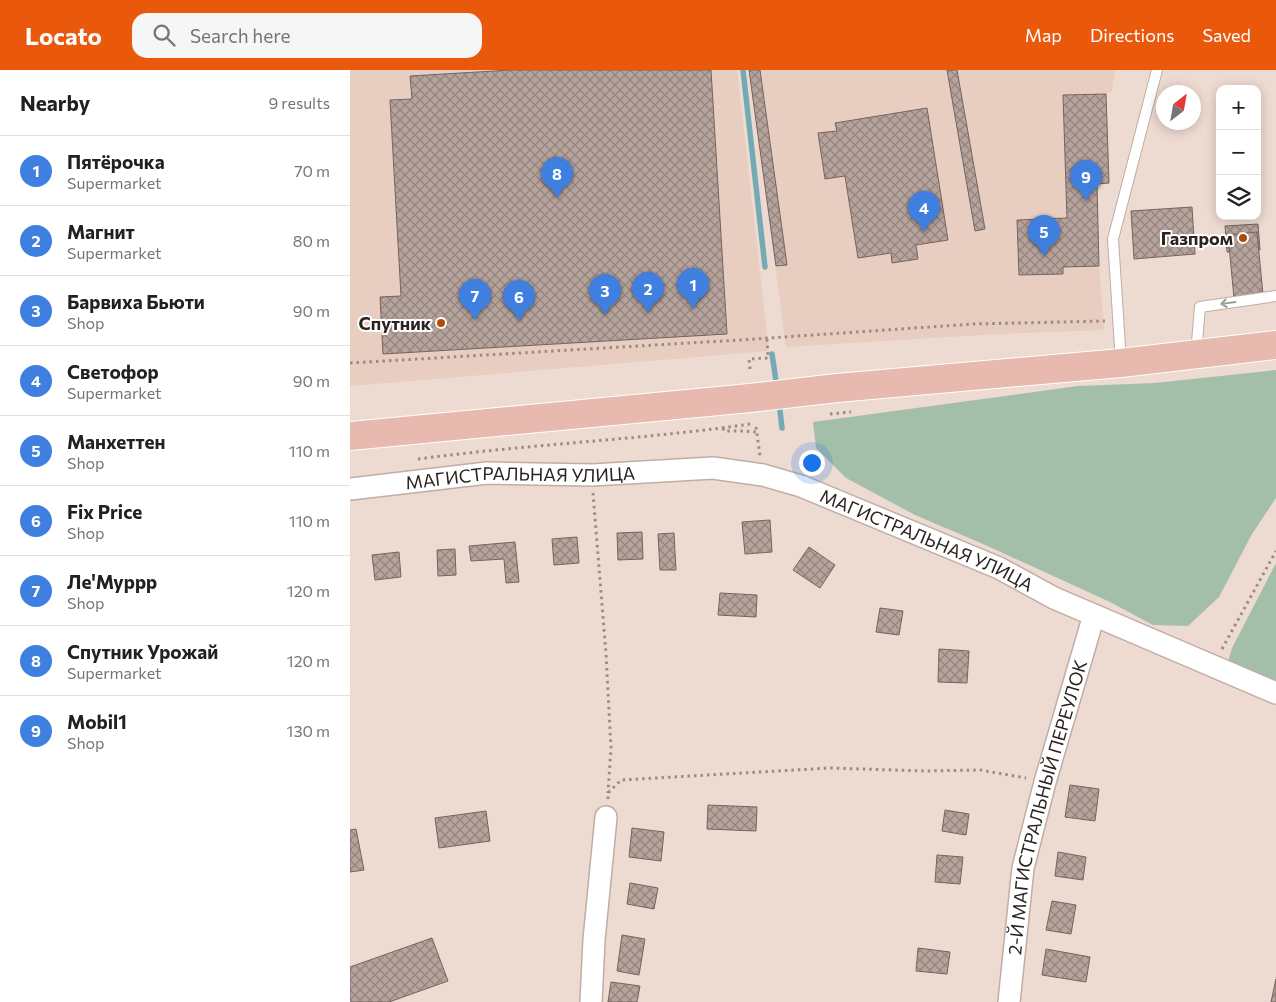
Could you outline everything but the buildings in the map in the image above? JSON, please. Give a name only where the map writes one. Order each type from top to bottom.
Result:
[{"type":"main road","points":[[350,436],[750,411],[838,388],[1196,355],[1276,344]]},
{"type":"street","name":"МАГИСТРАЛЬНАЯ УЛИЦА","points":[[350,489],[487,473],[592,475],[713,468],[763,475],[801,486],[999,568],[1054,598],[1276,693]]},
{"type":"street","name":"2-Й МАГИСТРАЛЬНЫЙ ПЕРЕУЛОК","points":[[1009,1002],[1023,868],[1045,782],[1094,615]]},
{"type":"street","points":[[591,1002],[594,940],[606,817]]},
{"type":"lane","points":[[1121,362],[1113,239],[1157,70]]},
{"type":"lane","points":[[1196,355],[1200,307],[1276,296]]},
{"type":"path","points":[[350,363],[767,339],[978,324],[1119,321]]},
{"type":"path","points":[[750,369],[749,359],[768,358],[767,339]]},
{"type":"path","points":[[415,459],[479,450],[723,428],[750,411]]},
{"type":"path","points":[[756,427],[763,475]]},
{"type":"path","points":[[723,428],[724,431],[756,432]]},
{"type":"path","points":[[592,475],[611,748],[606,817]]},
{"type":"path","points":[[1213,666],[1276,552]]},
{"type":"path","points":[[608,793],[621,780],[829,768],[926,771],[980,770],[1045,782]]},
{"type":"shaded area","points":[[350,70],[737,70],[769,351],[350,386]]},
{"type":"shaded area","points":[[749,70],[1115,70],[1112,91],[1106,94],[1109,183],[1097,184],[1099,266],[1104,330],[998,334],[786,347]]},
{"type":"green space","points":[[1276,370],[1276,498],[1252,534],[1219,597],[1188,626],[1153,625],[1110,602],[915,515],[846,478],[816,448],[813,422],[1078,386],[1155,383]]},
{"type":"green space","points":[[1276,563],[1276,684],[1227,665],[1232,648]]},
{"type":"waterway","points":[[743,70],[765,267]]},
{"type":"waterway","points":[[772,354],[777,388]]},
{"type":"waterway","points":[[779,402],[782,428]]},
{"type":"place","name":"Спутник Урожай","points":[[557,198]]},
{"type":"place","name":"Mobil1","points":[[1086,201]]},
{"type":"place","name":"Светофор","points":[[924,232]]},
{"type":"place","name":"Газпром","points":[[1243,238]]},
{"type":"place","name":"Манхеттен","points":[[1044,256]]},
{"type":"place","name":"Пятёрочка","points":[[693,309]]},
{"type":"place","name":"Магнит","points":[[648,313]]},
{"type":"place","name":"Барвиха Бьюти","points":[[605,315]]},
{"type":"place","name":"Ле'Муррр","points":[[475,320]]},
{"type":"place","name":"Fix Price","points":[[519,321]]},
{"type":"place","name":"Спутник","points":[[441,323]]}]
